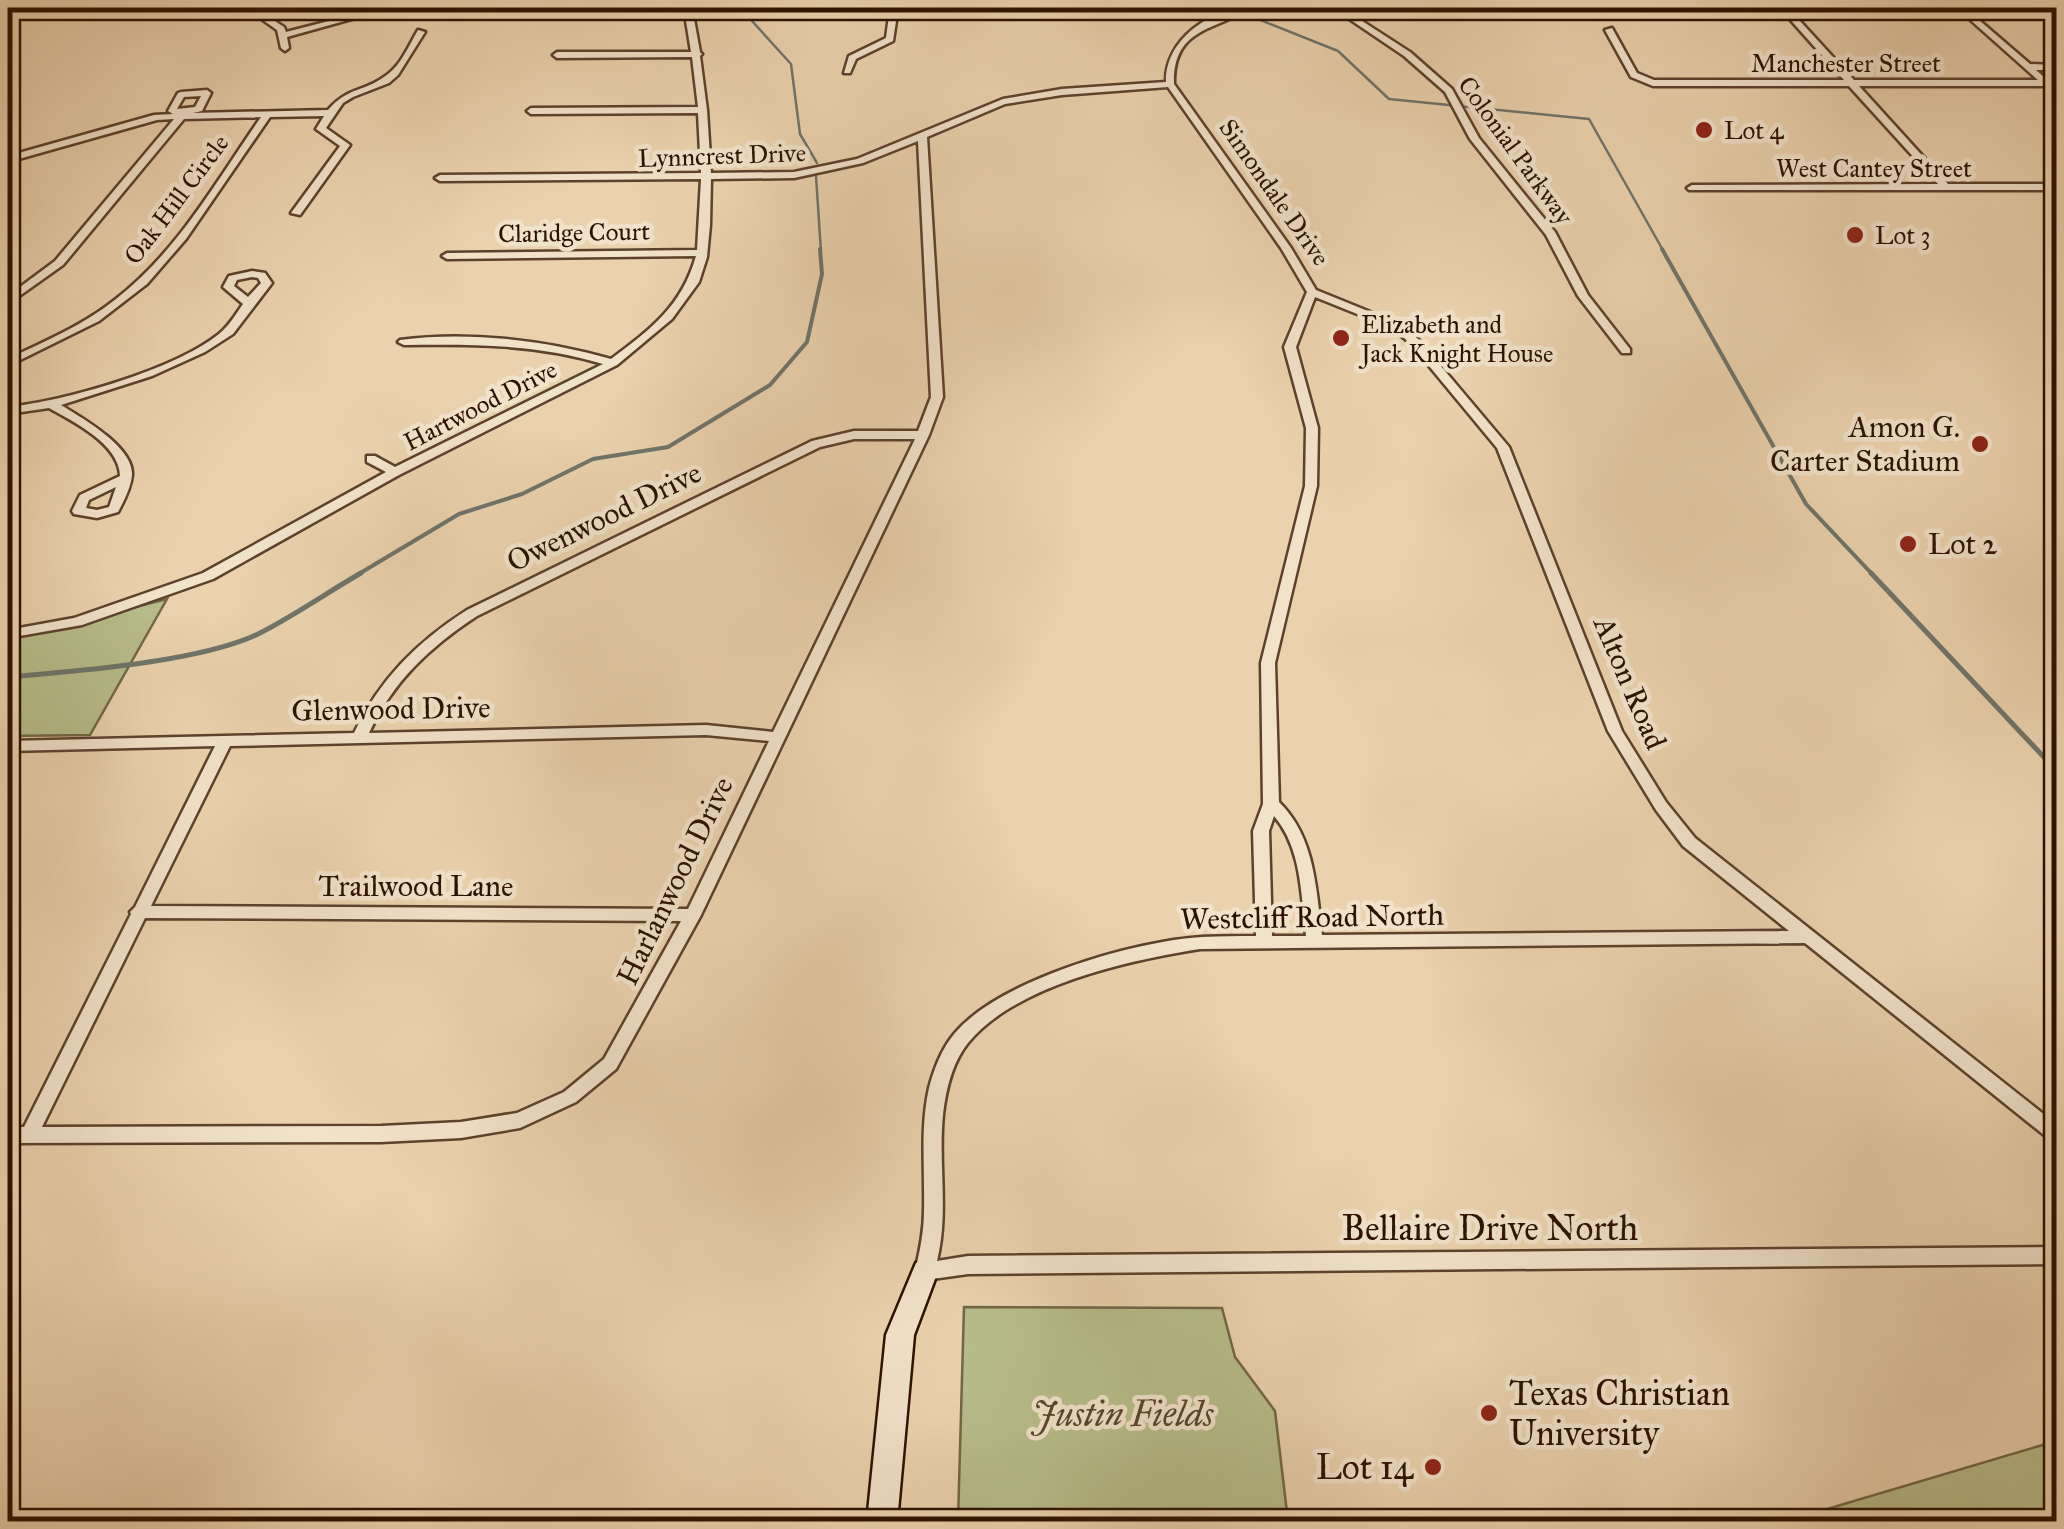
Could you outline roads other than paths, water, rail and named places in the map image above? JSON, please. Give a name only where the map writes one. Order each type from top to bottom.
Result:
[{"type":"street","points":[[250,8],[284,35],[285,48]]},
{"type":"street","points":[[284,35],[387,8]]},
{"type":"street","name":"Hartwood Drive","points":[[8,634],[77,622],[170,592],[269,545],[395,472],[613,363],[677,306],[694,282],[702,253],[705,178],[698,54],[688,8]]},
{"type":"street","points":[[847,71],[852,58],[890,39],[894,8]]},
{"type":"street","name":"Colonial Parkway","points":[[1337,8],[1428,70],[1460,108],[1514,192],[1551,234],[1583,296],[1626,351]]},
{"type":"street","points":[[1784,8],[1946,188]]},
{"type":"street","points":[[1961,8],[2056,92]]},
{"type":"street","points":[[1170,84],[1168,70],[1181,43],[1200,28],[1240,10]]},
{"type":"street","name":"Manchester Street","points":[[1609,30],[1634,75],[1646,82],[2047,83]]},
{"type":"street","points":[[296,213],[345,144],[321,129],[330,112],[350,92],[394,74],[422,32]]},
{"type":"street","points":[[557,55],[698,54]]},
{"type":"street","points":[[2029,67],[2056,67]]},
{"type":"street","name":"Lynncrest Drive","points":[[440,178],[705,178],[828,170],[922,136],[984,107],[1030,96],[1170,84]]},
{"type":"street","name":"Simondale Drive","points":[[1170,84],[1286,248],[1312,292],[1290,347],[1312,428],[1311,486],[1268,663],[1271,804],[1261,831],[1264,943]]},
{"type":"street","points":[[8,160],[132,122],[184,113],[197,111],[207,94],[195,92],[181,95],[172,111],[184,113],[330,112]]},
{"type":"street","points":[[531,111],[703,110]]},
{"type":"street","points":[[8,301],[59,262],[184,113]]},
{"type":"street","name":"Oak Hill Circle","points":[[8,362],[75,330],[125,298],[162,259],[268,113]]},
{"type":"street","name":"Harlanwood Drive","points":[[8,1135],[381,1134],[461,1130],[520,1120],[570,1097],[610,1064],[693,915],[775,736],[923,435],[937,397],[922,136]]},
{"type":"street","name":"West Cantey Street","points":[[1692,188],[2056,188]]},
{"type":"street","name":"Claridge Court","points":[[448,256],[702,253]]},
{"type":"street","name":"Alton Road","points":[[1312,292],[1396,326],[1504,447],[1615,731],[1640,776],[1689,842],[2056,1134]]},
{"type":"street","points":[[8,410],[53,405],[214,342],[229,331],[249,304]]},
{"type":"street","points":[[404,342],[524,341],[561,346],[613,363]]},
{"type":"street","points":[[53,405],[108,442],[126,464],[126,478]]},
{"type":"street","name":"Owenwood Drive","points":[[360,736],[397,670],[430,639],[472,613],[816,444],[854,435],[923,435]]},
{"type":"street","points":[[371,459],[395,472]]},
{"type":"street","name":"Glenwood Drive","points":[[8,746],[706,730],[775,736]]},
{"type":"street","points":[[29,1134],[226,740]]},
{"type":"street","points":[[1271,804],[1286,816],[1303,863],[1315,942]]},
{"type":"street","name":"Trailwood Lane","points":[[138,912],[693,915]]},
{"type":"street","name":"Westcliff Road North","points":[[925,1271],[937,1230],[933,1125],[941,1077],[950,1054],[970,1029],[1034,989],[1159,948],[1315,942],[1806,937]]},
{"type":"street","name":"Bellaire Drive North","points":[[925,1271],[968,1265],[2056,1256]]},
{"type":"street","points":[[882,1522],[900,1335],[925,1271]]},
{"type":"waterway","points":[[752,8],[752,21],[791,64],[800,134],[817,163]]},
{"type":"waterway","points":[[1230,8],[1338,51],[1389,99],[1589,119],[1664,252]]},
{"type":"waterway","points":[[816,176],[821,252]]},
{"type":"waterway","points":[[357,575],[459,514],[522,494],[593,459],[668,447],[770,385],[807,342],[822,274],[820,249]]},
{"type":"waterway","points":[[1662,249],[1806,504],[1873,575]]},
{"type":"waterway","points":[[8,677],[137,664],[235,643],[273,626],[361,573]]},
{"type":"waterway","points":[[1871,573],[2056,770]]},
{"type":"place","name":"Lot 4","points":[[1704,130]]},
{"type":"place","name":"Lot 3","points":[[1855,235]]},
{"type":"place","name":"Elizabeth and Jack Knight House","points":[[1341,338]]},
{"type":"place","name":"Amon G. Carter Stadium","points":[[1980,444]]},
{"type":"place","name":"Lot 2","points":[[1908,544]]},
{"type":"place","name":"Texas Christian University","points":[[1489,1413]]},
{"type":"place","name":"Lot 14","points":[[1433,1467]]},
{"type":"park label","name":"Justin Fields","points":[[1123,1414]]}]
